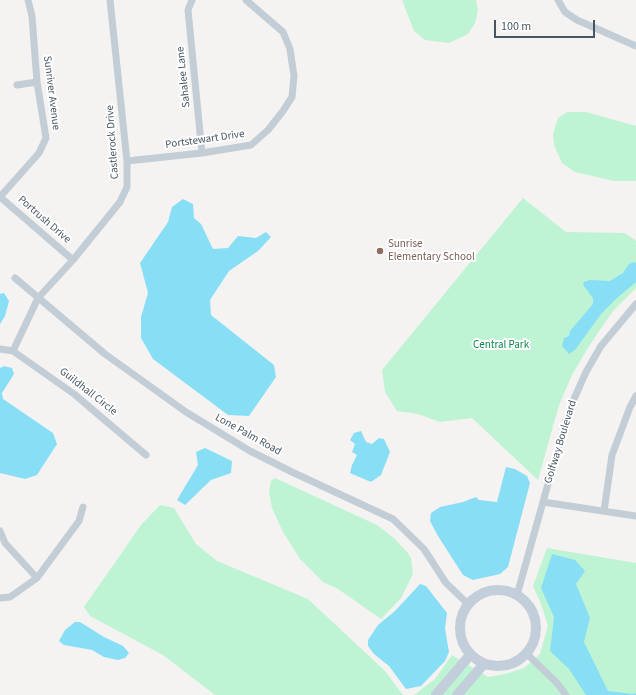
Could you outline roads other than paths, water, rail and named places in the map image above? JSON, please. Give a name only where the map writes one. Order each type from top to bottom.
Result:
[{"type":"street","name":"Sunriver Avenue","points":[[0,197],[39,153],[46,138],[38,82],[32,16],[28,0]]},
{"type":"street","name":"Castlerock Drive","points":[[38,298],[73,260],[120,202],[127,187],[127,161],[110,0]]},
{"type":"street","name":"Sahalee Lane","points":[[192,0],[188,10],[202,153]]},
{"type":"street","name":"Portstewart Drive","points":[[127,161],[202,153],[251,145],[268,130],[283,111],[292,97],[294,76],[290,49],[284,32],[246,0]]},
{"type":"street","points":[[558,0],[565,12],[577,20],[636,46]]},
{"type":"street","points":[[17,85],[38,82]]},
{"type":"street","name":"Portrush Drive","points":[[0,197],[73,260]]},
{"type":"street","name":"Lone Palm Road","points":[[15,278],[105,354],[186,412],[250,451],[393,518],[424,549],[446,583],[468,604]]},
{"type":"street","points":[[13,351],[38,298]]},
{"type":"street","name":"Golfway Boulevard","points":[[517,595],[565,423],[577,392],[586,372],[601,346],[636,304]]},
{"type":"street","name":"Guildhall Circle","points":[[0,349],[13,351],[74,394],[146,455]]},
{"type":"street","points":[[604,511],[612,455],[630,407],[636,396]]},
{"type":"street","points":[[543,502],[636,516]]},
{"type":"street","points":[[0,598],[10,597],[37,578],[79,521],[83,507]]},
{"type":"street","points":[[0,531],[4,542],[37,578]]},
{"type":"street","points":[[491,590],[508,591],[517,595],[526,602],[532,610],[536,628],[533,644],[527,654],[519,660],[504,666],[493,667],[483,665],[470,655],[464,646],[459,632],[460,621],[464,610],[468,604],[480,594],[491,590]]},
{"type":"street","points":[[527,654],[557,683],[566,695]]},
{"type":"street","points":[[436,695],[470,655]]},
{"type":"street","points":[[457,695],[483,665]]},
{"type":"water","points":[[183,199],[193,204],[194,218],[201,224],[213,249],[228,248],[238,236],[256,238],[266,232],[271,237],[258,251],[229,271],[210,300],[211,315],[274,365],[276,377],[249,416],[228,415],[153,359],[141,338],[141,317],[148,293],[140,263],[168,222],[172,207]]},
{"type":"water","points":[[635,262],[636,282],[601,314],[575,350],[569,354],[562,346],[564,338],[569,336],[570,331],[593,304],[593,298],[583,285],[584,282],[590,280],[610,281],[623,273],[629,264]]},
{"type":"water","points":[[4,293],[9,301],[5,316],[0,324],[0,294]]},
{"type":"water","points":[[4,366],[12,368],[14,374],[2,393],[3,399],[53,433],[57,444],[37,475],[25,479],[0,473],[0,368]]},
{"type":"water","points":[[361,431],[366,442],[372,444],[379,438],[384,439],[390,452],[381,475],[371,482],[350,473],[357,455],[352,452],[355,444],[350,440],[354,433]]},
{"type":"water","points":[[205,448],[232,461],[231,473],[211,480],[185,505],[177,500],[198,465],[196,452]]},
{"type":"water","points":[[506,467],[515,469],[527,476],[530,483],[508,567],[500,574],[473,580],[463,575],[438,536],[430,521],[431,513],[440,507],[463,502],[476,497],[479,500],[497,502]]},
{"type":"water","points":[[552,554],[575,560],[585,571],[576,584],[590,618],[584,642],[608,691],[633,694],[636,693],[636,695],[586,695],[569,669],[550,651],[554,617],[541,588]]},
{"type":"water","points":[[420,584],[426,586],[447,613],[445,629],[449,652],[445,661],[421,686],[406,689],[389,666],[374,654],[368,646],[368,640],[378,625],[395,611]]},
{"type":"water","points":[[75,622],[80,622],[104,637],[123,646],[129,653],[125,658],[118,660],[104,657],[92,650],[64,645],[59,641],[65,630]]},
{"type":"place","name":"Sunrise Elementary School","points":[[380,251]]},
{"type":"park label","name":"Central Park","points":[[501,346]]}]
